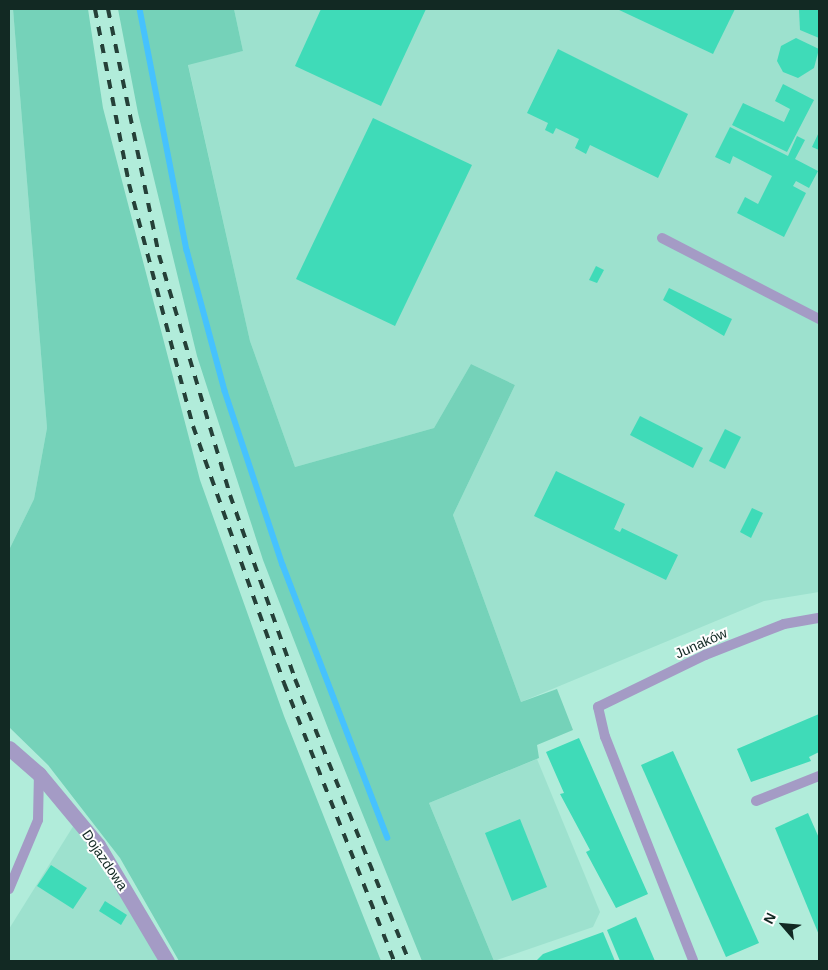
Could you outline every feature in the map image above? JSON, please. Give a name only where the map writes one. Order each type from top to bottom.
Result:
[{"type":"street","name":"Dojazdowa","points":[[9,748],[39,774],[98,845],[167,961]]},
{"type":"lane","points":[[662,238],[819,319]]},
{"type":"lane","name":"Junaków","points":[[694,960],[605,736],[598,707],[705,655],[784,624],[819,618]]},
{"type":"lane","points":[[9,889],[38,820],[39,774]]},
{"type":"lane","points":[[756,800],[819,776]]},
{"type":"shaded area","points":[[9,9],[13,9],[47,428],[34,499],[9,550]]},
{"type":"shaded area","points":[[13,9],[88,9],[103,108],[200,480],[284,716],[381,961],[179,961],[120,858],[48,765],[9,727],[9,550],[34,499],[47,428]]},
{"type":"shaded area","points":[[118,9],[234,9],[243,51],[188,65],[250,341],[295,467],[434,428],[471,364],[515,385],[453,515],[521,702],[557,689],[573,730],[537,745],[539,758],[429,803],[494,961],[422,961],[331,736],[263,560],[197,356],[138,113]]},
{"type":"shaded area","points":[[234,9],[819,9],[819,592],[764,601],[521,702],[453,515],[515,385],[471,364],[434,428],[295,467],[250,341],[188,64],[243,51]]},
{"type":"shaded area","points":[[537,759],[600,912],[593,927],[494,961],[429,803]]},
{"type":"shaded area","points":[[74,825],[99,857],[159,961],[9,961],[9,929]]},
{"type":"building","points":[[321,9],[426,9],[381,106],[295,66]]},
{"type":"building","points":[[617,9],[735,9],[713,54]]},
{"type":"building","points":[[799,9],[819,9],[819,38],[800,30]]},
{"type":"building","points":[[796,38],[819,49],[814,68],[798,78],[783,72],[777,61],[781,46]]},
{"type":"building","points":[[558,49],[688,114],[658,178],[590,145],[586,154],[575,148],[579,139],[556,128],[553,134],[545,130],[548,123],[527,113]]},
{"type":"building","points":[[783,84],[814,100],[787,152],[732,125],[743,103],[784,122],[790,109],[775,101]]},
{"type":"building","points":[[373,118],[472,165],[395,326],[296,279]]},
{"type":"building","points":[[730,127],[788,156],[797,136],[805,140],[795,159],[818,171],[809,188],[796,181],[793,186],[806,193],[784,237],[737,213],[745,197],[758,204],[772,176],[733,156],[730,164],[715,157]]},
{"type":"building","points":[[819,132],[819,150],[812,147]]},
{"type":"building","points":[[596,266],[604,270],[597,283],[589,280]]},
{"type":"building","points":[[669,288],[732,319],[724,336],[663,300]]},
{"type":"building","points":[[640,416],[703,448],[693,468],[630,435]]},
{"type":"building","points":[[725,429],[741,437],[725,469],[709,461]]},
{"type":"building","points":[[556,471],[625,504],[614,529],[620,532],[622,528],[678,555],[666,580],[534,516]]},
{"type":"building","points":[[752,508],[763,513],[751,538],[740,532]]},
{"type":"building","points":[[819,714],[819,752],[809,757],[811,761],[751,782],[737,749]]},
{"type":"building","points":[[579,738],[648,894],[616,908],[586,852],[590,850],[560,794],[564,793],[546,752]]},
{"type":"building","points":[[673,751],[759,943],[726,957],[641,765]]},
{"type":"building","points":[[808,813],[819,838],[819,935],[775,828]]},
{"type":"building","points":[[520,819],[547,887],[512,901],[485,833]]},
{"type":"building","points":[[51,865],[87,888],[73,909],[37,886]]},
{"type":"building","points":[[105,901],[127,915],[121,925],[99,911]]},
{"type":"building","points":[[636,917],[655,961],[620,961],[607,930]]},
{"type":"building","points":[[603,932],[615,961],[536,961],[543,954]]},
{"type":"waterway","points":[[140,9],[187,250],[225,391],[283,565],[388,838]]},
{"type":"railway","points":[[95,9],[129,184],[193,426],[284,683],[394,961]]},
{"type":"railway","points":[[108,9],[159,255],[230,495],[295,679],[409,961]]}]
